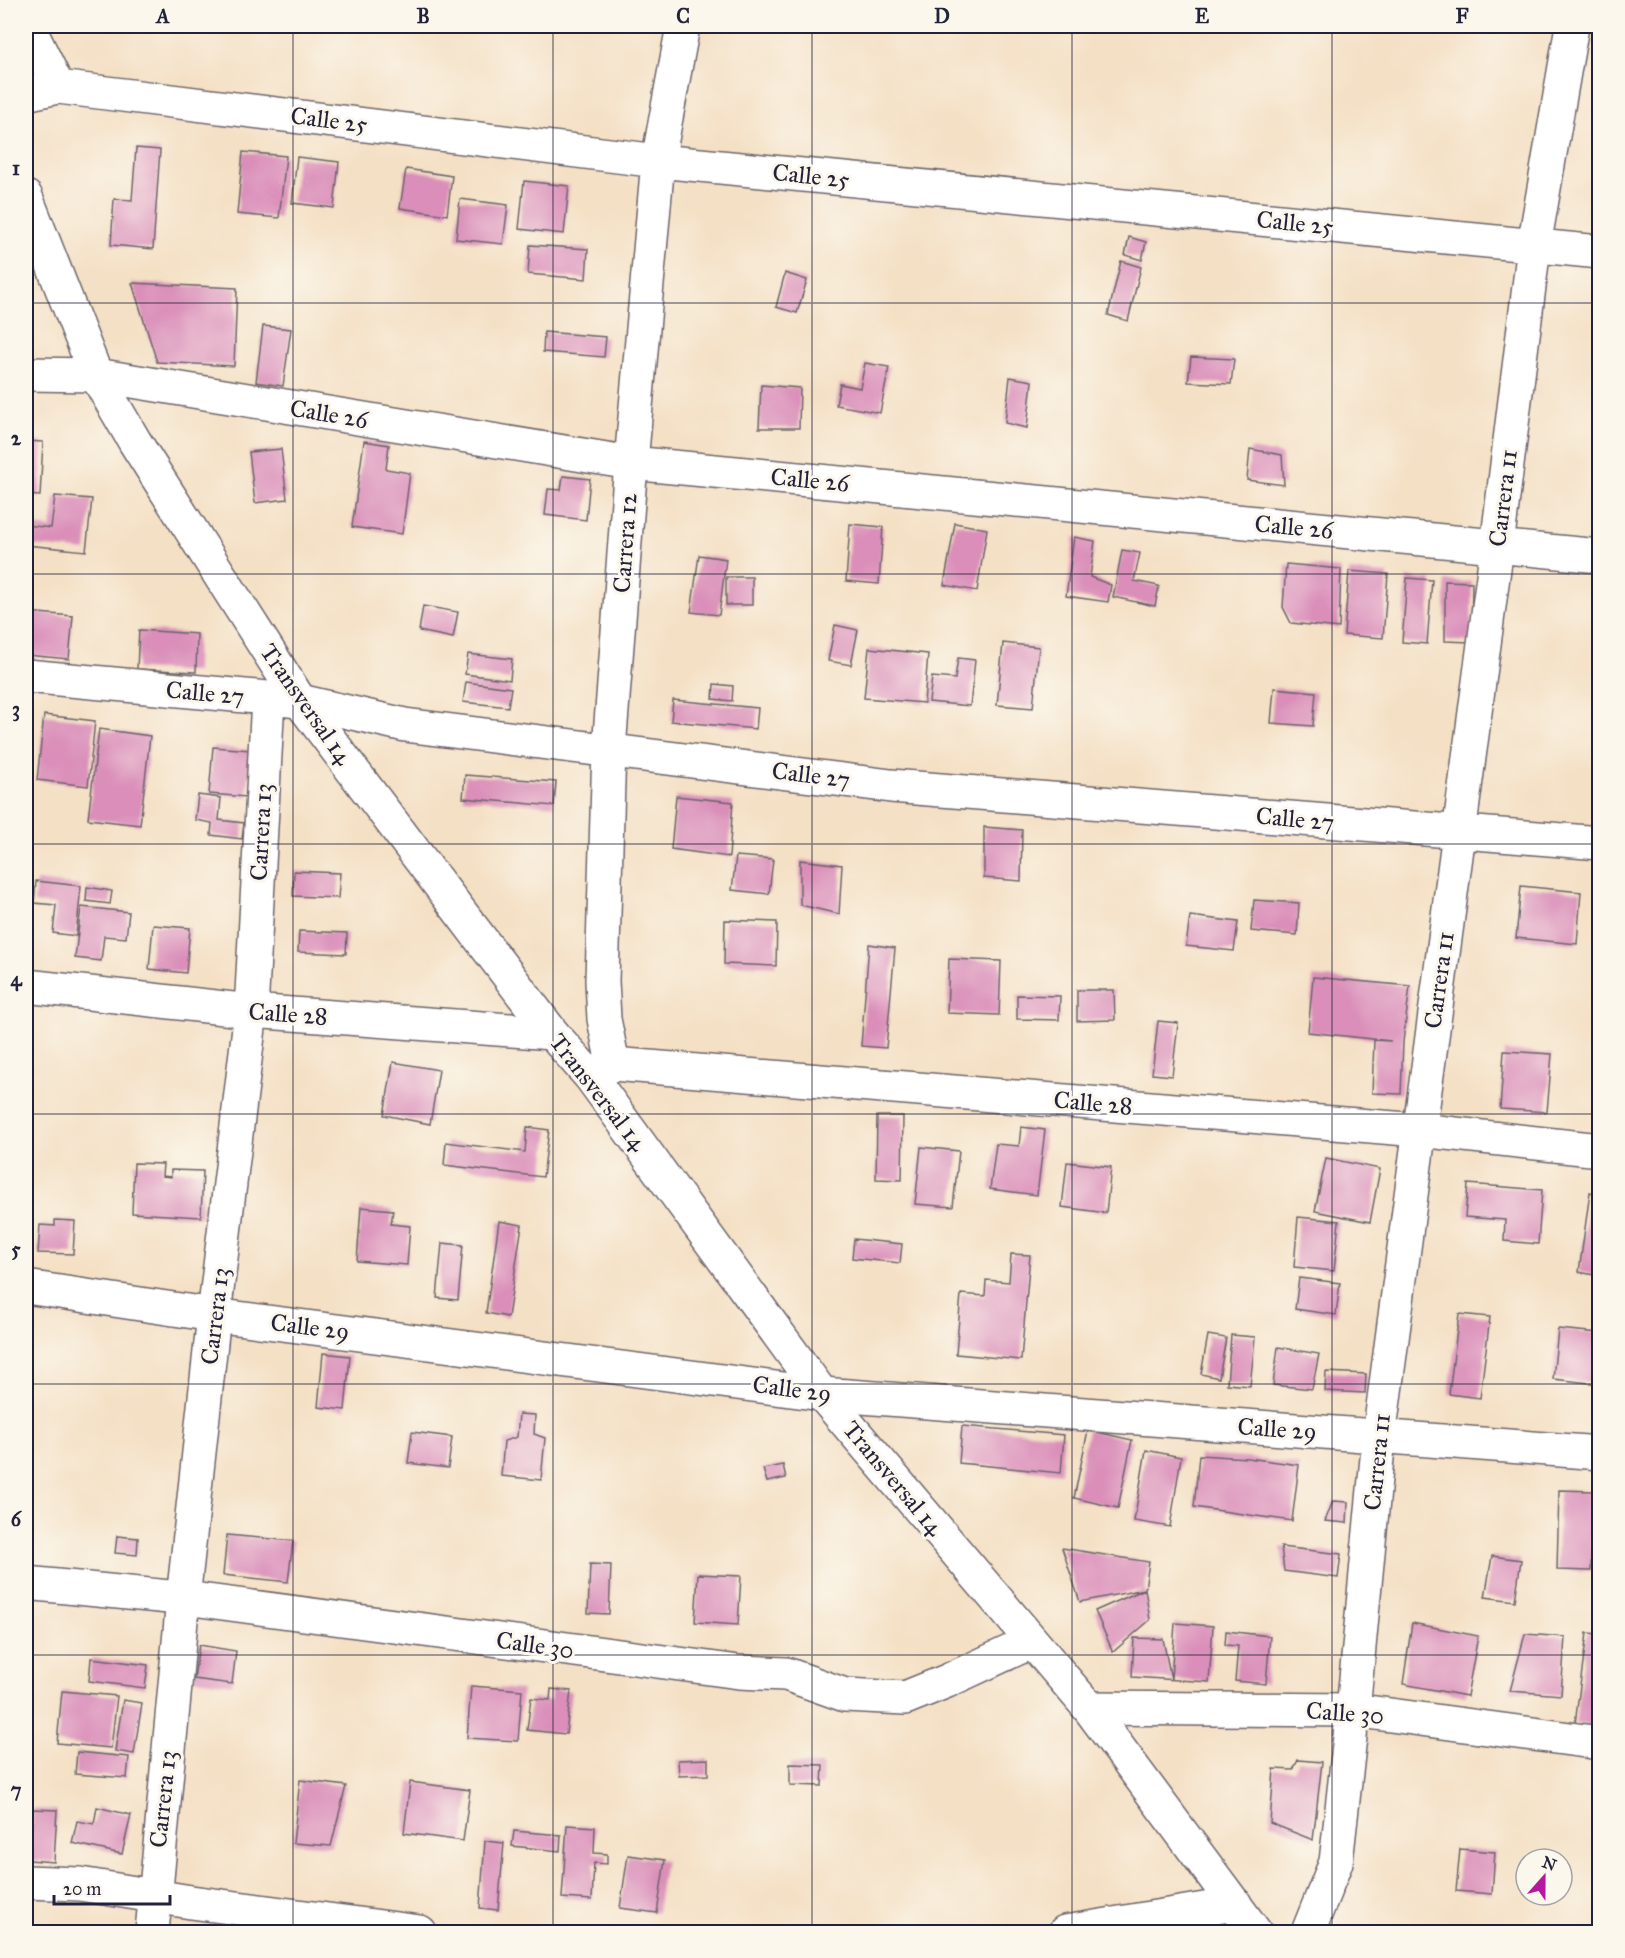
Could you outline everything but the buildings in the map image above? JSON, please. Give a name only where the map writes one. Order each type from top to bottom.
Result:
[{"type":"street","points":[[28,26],[58,87]]},
{"type":"street","name":"Carrera 12","points":[[601,1070],[609,750],[631,463],[658,161],[683,26]]},
{"type":"street","name":"Carrera 11","points":[[1308,1932],[1336,1862],[1379,1437],[1497,546],[1534,246],[1572,26]]},
{"type":"street","name":"Calle 25","points":[[26,94],[58,87],[658,161],[1599,252]]},
{"type":"street","name":"Transversal 14","points":[[26,197],[96,375],[135,442],[300,701],[552,1033],[601,1070],[822,1394],[1089,1708],[1255,1932]]},
{"type":"street","name":"Calle 26","points":[[26,374],[96,375],[631,463],[1599,556]]},
{"type":"street","name":"Calle 27","points":[[26,676],[300,701],[405,725],[891,786],[1599,843]]},
{"type":"street","name":"Carrera 13","points":[[152,1932],[183,1599],[214,1315],[251,1011],[268,699]]},
{"type":"street","name":"Calle 28","points":[[26,986],[251,1011],[552,1033]]},
{"type":"street","name":"Calle 28","points":[[601,1070],[1419,1130],[1599,1150]]},
{"type":"street","name":"Calle 29","points":[[26,1287],[214,1315],[822,1394],[1599,1453]]},
{"type":"street","name":"Calle 30","points":[[26,1583],[183,1599],[739,1672],[786,1674],[845,1695],[905,1698],[1031,1642]]},
{"type":"street","name":"Calle 30","points":[[1089,1708],[1353,1710],[1599,1743]]},
{"type":"street","points":[[26,1882],[80,1884],[420,1932]]},
{"type":"street","points":[[1065,1932],[1235,1904]]}]
